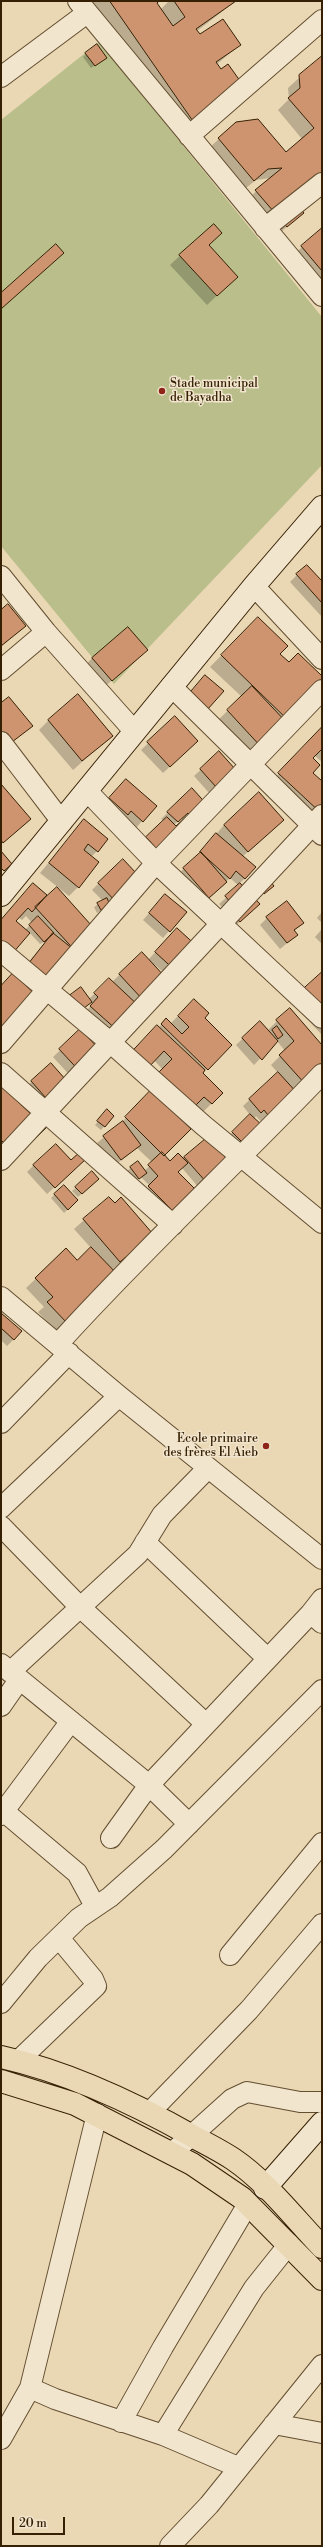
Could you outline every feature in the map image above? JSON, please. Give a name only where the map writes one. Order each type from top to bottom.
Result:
[{"type":"main road","points":[[1,895],[88,792],[171,686],[322,507]]},
{"type":"main road","points":[[10,2059],[150,2112],[234,2160],[265,2188],[322,2246]]},
{"type":"main road","points":[[1,2081],[53,2095],[97,2114],[192,2164],[248,2204],[322,2279]]},
{"type":"main road","points":[[265,2188],[322,2123]]},
{"type":"street","points":[[1,77],[82,7],[322,296]]},
{"type":"street","points":[[188,136],[322,20]]},
{"type":"street","points":[[265,228],[322,183]]},
{"type":"street","points":[[1,576],[46,632],[135,732]]},
{"type":"street","points":[[254,586],[322,659]]},
{"type":"street","points":[[1,670],[46,632]]},
{"type":"street","points":[[1,1160],[223,924],[319,826],[250,763],[171,686]]},
{"type":"street","points":[[1,1043],[156,863],[250,763],[322,690]]},
{"type":"street","points":[[1,742],[62,822]]},
{"type":"street","points":[[88,792],[156,863],[322,1018]]},
{"type":"street","points":[[1,952],[46,991],[111,1043],[202,1125],[322,1223]]},
{"type":"street","points":[[1,1073],[173,1225]]},
{"type":"street","points":[[1,1423],[63,1348],[173,1225],[243,1157],[322,1074]]},
{"type":"street","points":[[1,1297],[119,1396],[322,1559]]},
{"type":"street","points":[[1,1508],[119,1396]]},
{"type":"street","points":[[1,1706],[10,1672],[79,1606],[138,1554],[162,1515],[208,1468]]},
{"type":"street","points":[[1,1526],[79,1606],[205,1723]]},
{"type":"street","points":[[145,1542],[267,1658]]},
{"type":"street","points":[[111,1838],[149,1785],[205,1723],[267,1658],[318,1612]]},
{"type":"street","points":[[10,1672],[149,1785],[189,1824]]},
{"type":"street","points":[[1,2003],[38,1958],[78,1918],[115,1892],[189,1824],[322,1690]]},
{"type":"street","points":[[71,1721],[2,1812],[77,1873],[95,1906]]},
{"type":"street","points":[[230,1955],[322,1843]]},
{"type":"street","points":[[150,2112],[249,2010],[322,1924]]},
{"type":"street","points":[[10,2059],[96,1986],[93,1979],[59,1938]]},
{"type":"street","points":[[172,2153],[193,2136],[232,2099],[247,2092],[300,2102],[322,2102]]},
{"type":"street","points":[[1,2439],[30,2388],[97,2114]]},
{"type":"street","points":[[121,2422],[167,2340],[248,2204]]},
{"type":"street","points":[[163,2435],[254,2288],[289,2244]]},
{"type":"street","points":[[170,2546],[210,2505],[238,2467],[322,2365]]},
{"type":"street","points":[[30,2388],[121,2422],[163,2435],[238,2467]]},
{"type":"street","points":[[274,2424],[322,2433]]},
{"type":"green space","name":"Stade municipal de Bayadha","points":[[99,42],[322,317],[322,465],[114,684],[1,546],[1,120]]},
{"type":"building","points":[[110,1],[159,1],[157,3],[173,26],[185,17],[174,1],[236,1],[196,29],[200,34],[223,19],[241,45],[216,62],[221,69],[228,64],[248,92],[201,132]]},
{"type":"building","points":[[97,44],[107,58],[95,66],[85,53]]},
{"type":"building","points":[[322,56],[322,185],[299,207],[304,213],[287,227],[255,190],[282,168],[268,169],[254,181],[218,138],[236,122],[258,119],[286,152],[314,128],[288,98],[300,88],[299,75]]},
{"type":"building","points":[[214,224],[222,233],[209,245],[238,277],[217,296],[179,255]]},
{"type":"building","points":[[322,228],[322,271],[301,246]]},
{"type":"building","points":[[56,244],[64,253],[1,309],[1,293]]},
{"type":"building","points":[[307,565],[322,581],[322,603],[296,574]]},
{"type":"building","points":[[8,604],[26,626],[1,646],[1,610]]},
{"type":"building","points":[[258,617],[288,646],[280,654],[289,662],[298,653],[322,676],[322,681],[291,723],[221,655]]},
{"type":"building","points":[[128,627],[148,650],[112,681],[92,658]]},
{"type":"building","points":[[205,675],[224,691],[207,710],[189,694]]},
{"type":"building","points":[[252,686],[290,726],[264,750],[227,710]]},
{"type":"building","points":[[78,694],[113,736],[82,761],[48,720]]},
{"type":"building","points":[[9,697],[33,726],[8,745],[1,736],[1,703]]},
{"type":"building","points":[[175,716],[198,741],[170,767],[147,742]]},
{"type":"building","points":[[322,727],[322,749],[313,758],[320,765],[313,773],[322,781],[322,814],[278,773]]},
{"type":"building","points":[[219,751],[244,779],[225,797],[200,769]]},
{"type":"building","points":[[126,779],[157,806],[143,822],[131,811],[128,815],[109,798]]},
{"type":"building","points":[[1,784],[31,819],[3,843],[1,840]]},
{"type":"building","points":[[192,788],[210,808],[196,821],[188,813],[178,822],[167,812]]},
{"type":"building","points":[[259,792],[284,820],[248,852],[224,825]]},
{"type":"building","points":[[167,817],[176,826],[186,817],[165,858],[146,837]]},
{"type":"building","points":[[84,819],[108,839],[98,852],[88,844],[84,850],[99,862],[79,888],[49,863]]},
{"type":"building","points":[[216,833],[256,867],[245,879],[236,871],[230,879],[200,852]]},
{"type":"building","points":[[1,851],[12,864],[4,871],[1,868]]},
{"type":"building","points":[[201,852],[227,882],[209,898],[183,868]]},
{"type":"building","points":[[123,859],[136,873],[120,906],[98,883]]},
{"type":"building","points":[[267,877],[274,886],[264,894],[257,885]]},
{"type":"building","points":[[33,883],[47,895],[32,912],[28,908],[16,921],[30,933],[12,954],[1,944],[1,920]]},
{"type":"building","points":[[240,883],[260,904],[240,922],[228,908],[232,904],[225,896]]},
{"type":"building","points":[[57,887],[100,935],[79,955],[35,907]]},
{"type":"building","points":[[165,894],[187,912],[170,932],[149,913]]},
{"type":"building","points":[[107,898],[110,905],[101,910],[97,903]]},
{"type":"building","points":[[287,901],[304,923],[294,930],[298,935],[287,943],[266,917]]},
{"type":"building","points":[[38,916],[54,933],[44,942],[29,925]]},
{"type":"building","points":[[177,928],[201,950],[179,974],[155,952]]},
{"type":"building","points":[[53,933],[83,957],[57,990],[27,966]]},
{"type":"building","points":[[142,952],[167,979],[144,1001],[119,974]]},
{"type":"building","points":[[322,972],[322,1016],[300,992]]},
{"type":"building","points":[[13,973],[42,1001],[1,1046],[1,986]]},
{"type":"building","points":[[109,978],[140,1007],[118,1031],[90,1006],[98,997],[94,993]]},
{"type":"building","points":[[81,987],[92,1002],[80,1011],[69,996]]},
{"type":"building","points":[[194,999],[209,1013],[205,1018],[232,1045],[208,1070],[161,1024],[166,1018],[182,1034],[189,1027],[178,1016]]},
{"type":"building","points":[[290,1008],[322,1045],[322,1068],[306,1085],[279,1055],[294,1041],[276,1020]]},
{"type":"building","points":[[260,1021],[278,1041],[262,1060],[242,1038]]},
{"type":"building","points":[[157,1025],[205,1070],[203,1073],[223,1093],[212,1104],[204,1097],[192,1109],[156,1075],[172,1059],[164,1051],[147,1069],[131,1053]]},
{"type":"building","points":[[277,1026],[283,1035],[278,1039],[272,1030]]},
{"type":"building","points":[[80,1029],[105,1055],[84,1076],[59,1049]]},
{"type":"building","points":[[51,1063],[74,1089],[54,1107],[31,1081]]},
{"type":"building","points":[[278,1072],[299,1095],[272,1120],[264,1110],[261,1113],[249,1099]]},
{"type":"building","points":[[1,1086],[46,1128],[17,1156],[1,1140]]},
{"type":"building","points":[[151,1090],[191,1129],[164,1156],[125,1117]]},
{"type":"building","points":[[107,1109],[114,1116],[105,1127],[97,1121]]},
{"type":"building","points":[[250,1114],[265,1128],[247,1147],[232,1132]]},
{"type":"building","points":[[123,1121],[141,1145],[121,1160],[103,1136]]},
{"type":"building","points":[[208,1137],[230,1163],[207,1183],[184,1157]]},
{"type":"building","points":[[56,1144],[71,1160],[81,1151],[87,1158],[55,1188],[33,1165]]},
{"type":"building","points":[[162,1152],[170,1161],[178,1153],[188,1163],[178,1172],[204,1198],[182,1220],[148,1186],[158,1176],[148,1165]]},
{"type":"building","points":[[138,1161],[147,1173],[139,1179],[130,1167]]},
{"type":"building","points":[[92,1171],[99,1179],[82,1194],[75,1187]]},
{"type":"building","points":[[64,1185],[78,1200],[68,1210],[54,1194]]},
{"type":"building","points":[[109,1197],[115,1203],[121,1197],[153,1234],[120,1262],[83,1219]]},
{"type":"building","points":[[91,1247],[120,1277],[69,1325],[47,1302],[53,1297],[35,1278],[66,1248],[77,1260]]},
{"type":"building","points":[[1,1313],[22,1331],[14,1340],[1,1328]]},
{"type":"place","name":"Stade municipal de Bayadha","points":[[162,391]]},
{"type":"place","name":"Ecole primaire des frères El Aieb","points":[[266,1446]]}]
